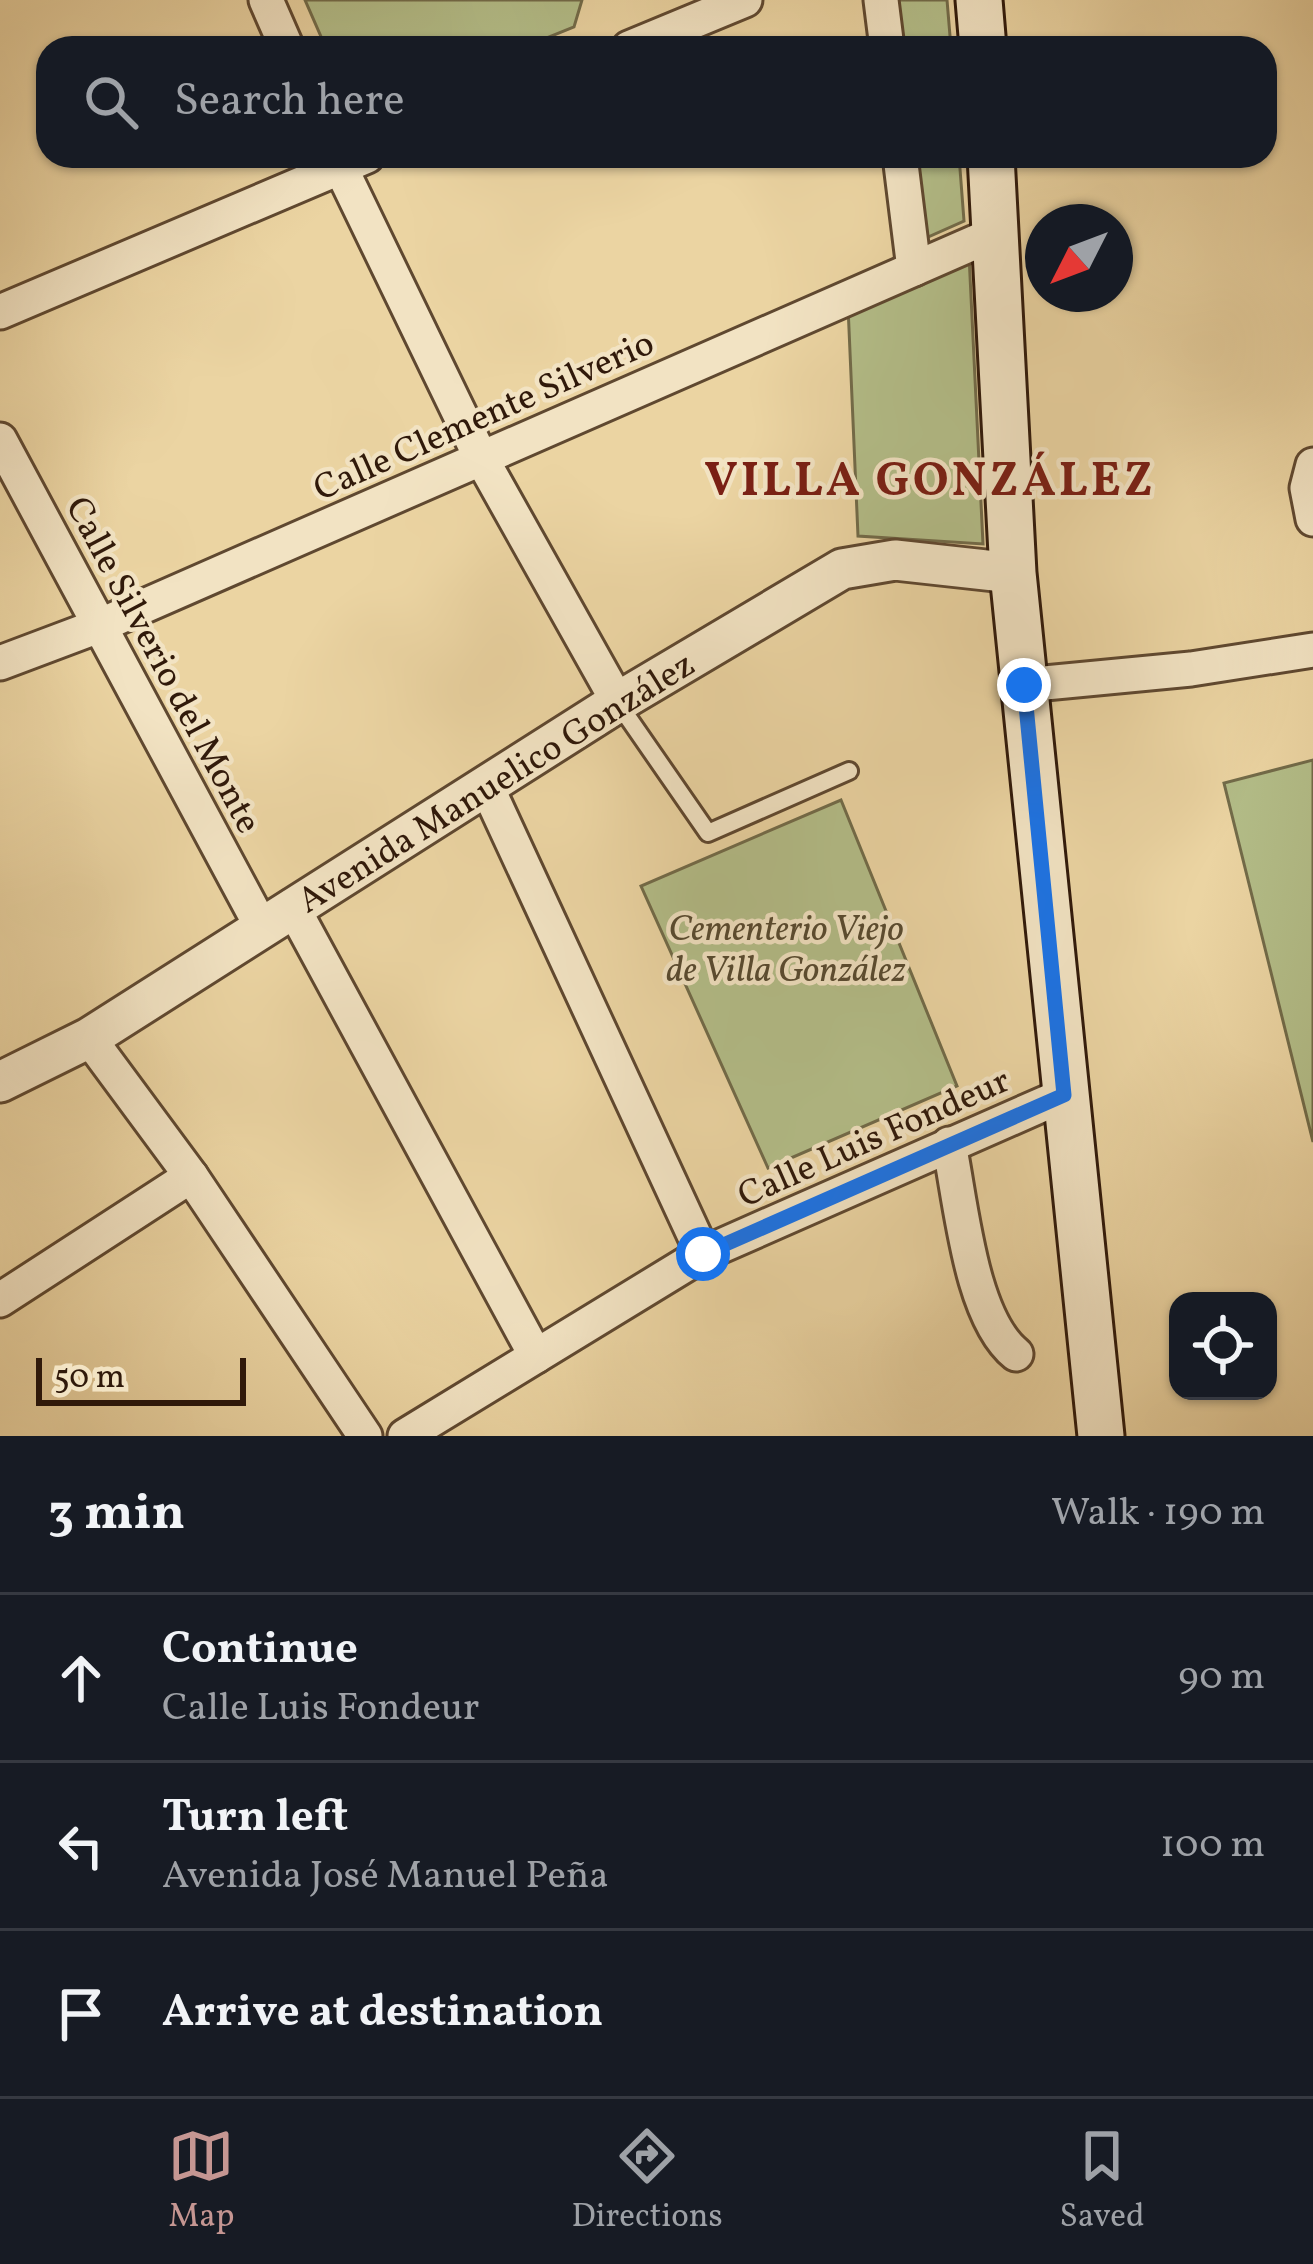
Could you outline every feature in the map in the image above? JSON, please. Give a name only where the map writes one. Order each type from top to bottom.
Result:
[{"type":"main road","points":[[979,0],[982,36]]},
{"type":"main road","points":[[992,168],[1013,573],[1101,1436]]},
{"type":"street","points":[[266,0],[282,36]]},
{"type":"street","points":[[658,36],[745,0]]},
{"type":"street","points":[[880,0],[884,36]]},
{"type":"street","points":[[0,312],[329,168]]},
{"type":"street","points":[[351,168],[481,456],[618,702]]},
{"type":"street","points":[[901,168],[914,269]]},
{"type":"street","name":"Calle Clemente Silverio","points":[[0,663],[101,626],[996,233]]},
{"type":"street","name":"Calle Silverio del Monte","points":[[0,440],[101,626],[536,1356]]},
{"type":"street","points":[[1313,465],[1307,488],[1313,519]]},
{"type":"street","name":"Avenida Manuelico González","points":[[0,1082],[88,1037],[618,702],[859,564],[895,560],[1013,573]]},
{"type":"street","points":[[1024,685],[1191,669],[1313,650]]},
{"type":"street","points":[[486,785],[703,1254]]},
{"type":"street","points":[[88,1037],[191,1176],[362,1434]]},
{"type":"street","name":"Calle Luis Fondeur","points":[[405,1436],[703,1254],[1064,1095]]},
{"type":"street","points":[[949,1144],[984,1308],[1001,1342],[1016,1354]]},
{"type":"street","points":[[0,1300],[191,1176]]},
{"type":"lane","points":[[618,702],[708,833],[849,771]]},
{"type":"green space","points":[[305,0],[582,0],[574,27],[552,36],[321,36]]},
{"type":"green space","points":[[880,0],[947,0],[950,36],[883,36]]},
{"type":"green space","points":[[894,168],[960,168],[964,221],[901,249]]},
{"type":"green space","points":[[969,255],[983,544],[858,536],[848,306]]},
{"type":"green space","points":[[1313,760],[1313,1142],[1224,783]]},
{"type":"green space","name":"Cementerio Viejo de Villa González","points":[[841,800],[957,1086],[768,1168],[641,886]]},
{"type":"district","name":"VILLA GONZÁLEZ","points":[[930,478]]},
{"type":"route","points":[[703,1254],[1064,1095],[1024,685]]}]
